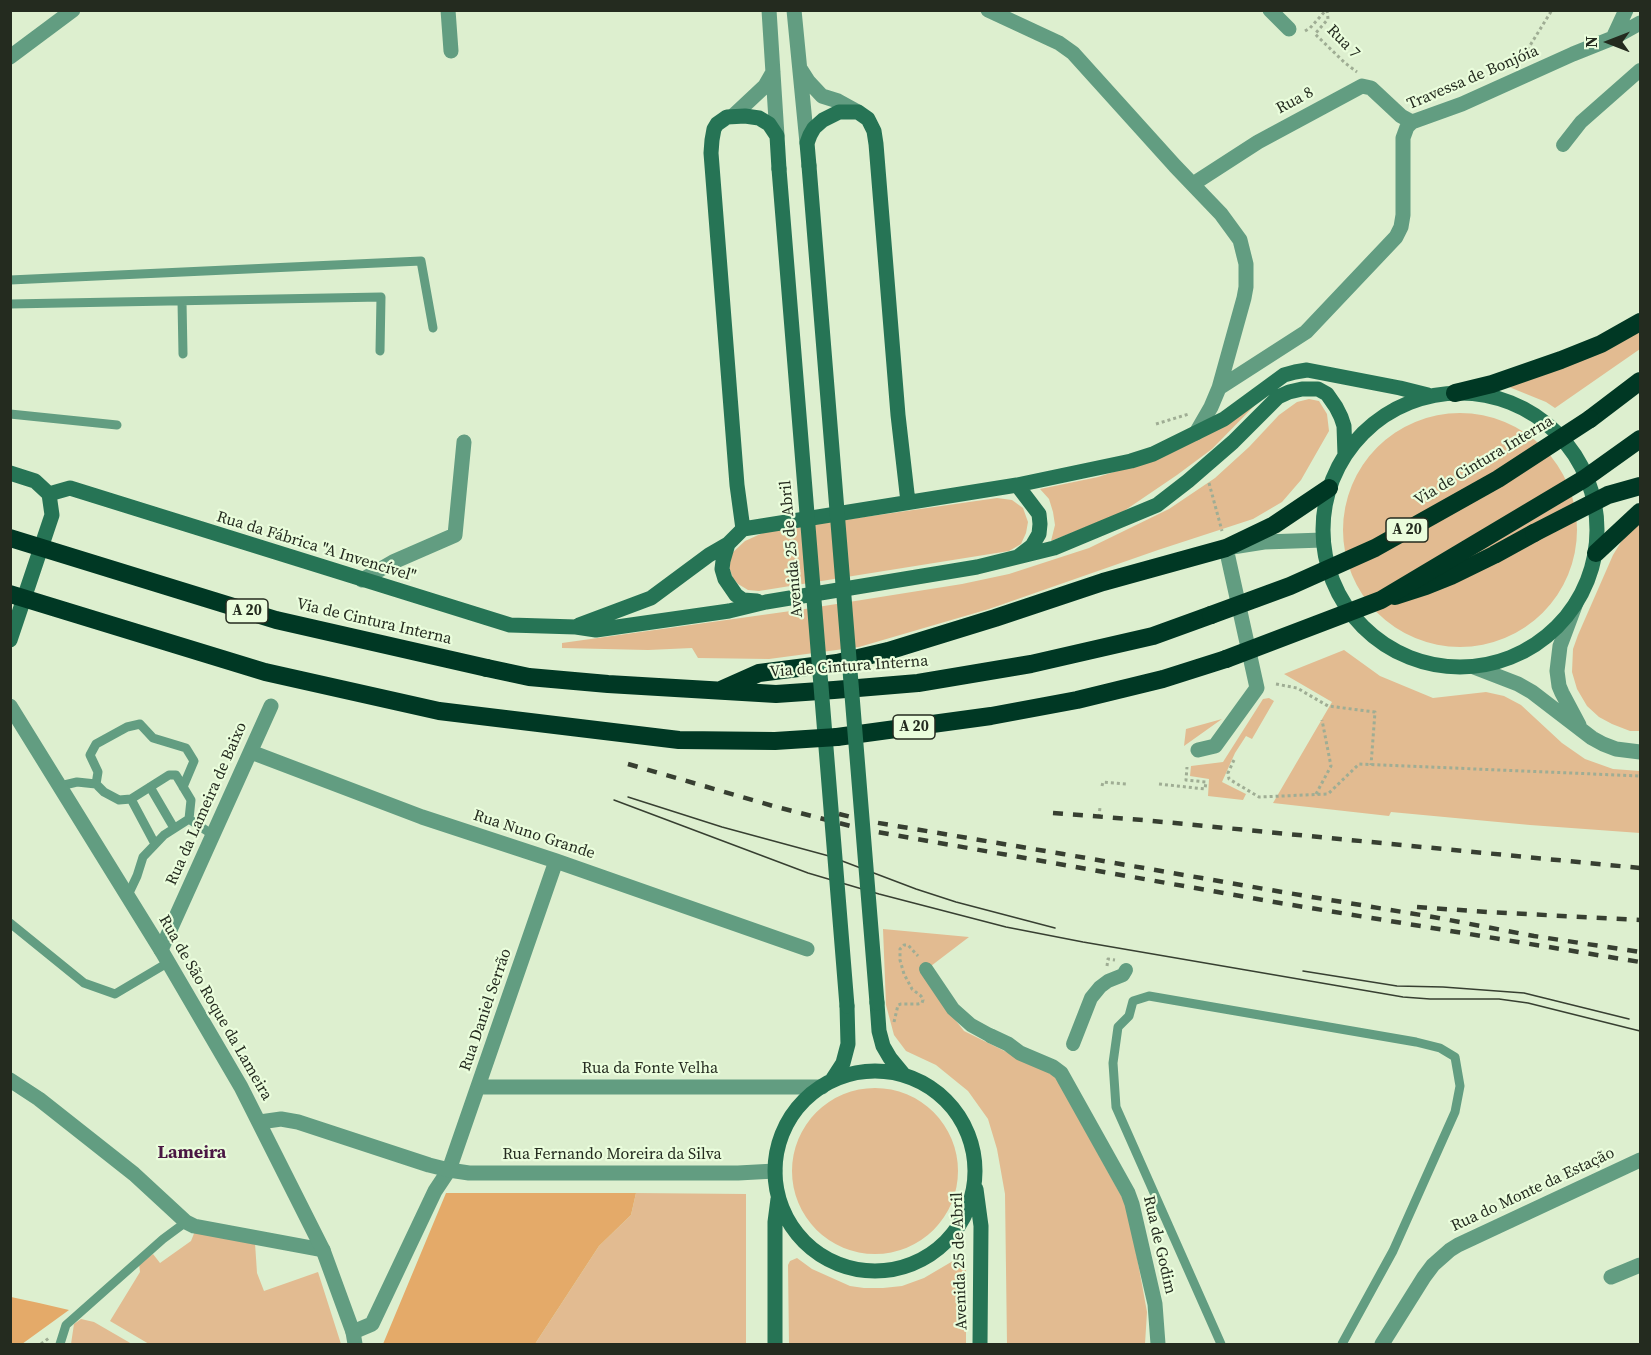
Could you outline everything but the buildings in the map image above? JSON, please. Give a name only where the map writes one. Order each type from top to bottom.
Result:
[{"type":"highway","points":[[1455,393],[1492,384],[1562,360],[1601,344],[1641,322]]},
{"type":"highway","name":"Via de Cintura Interna","points":[[10,538],[276,620],[529,677],[776,694],[918,683],[1031,664],[1153,636],[1290,586],[1375,548],[1498,479],[1641,381]]},
{"type":"highway","name":"A 20","points":[[10,594],[265,672],[439,711],[679,740],[775,741],[837,737],[991,716],[1077,700],[1164,679],[1226,659],[1382,600],[1584,479],[1641,439]]},
{"type":"highway","points":[[1382,600],[1451,576],[1600,499],[1616,492],[1641,486]]},
{"type":"highway","points":[[722,690],[759,673],[837,663],[888,651],[1103,582],[1226,548],[1274,525],[1329,488]]},
{"type":"highway","points":[[1596,554],[1641,512]]},
{"type":"main road","points":[[904,1075],[890,1058],[879,1031],[807,143],[814,128],[839,112],[858,112],[864,115],[872,125],[876,144],[898,415],[908,502]]},
{"type":"main road","points":[[777,136],[769,124],[759,118],[734,116],[722,120],[714,129],[711,153],[737,485],[744,530],[1017,485],[1131,461],[1154,454],[1196,434],[1224,418],[1284,375],[1295,372],[1307,370],[1428,395],[1455,393],[1480,395],[1512,402],[1550,425],[1578,459],[1595,501],[1598,524],[1596,554],[1589,575],[1570,613],[1551,633],[1528,650],[1502,661],[1474,667],[1448,667],[1422,662],[1384,645],[1353,617],[1333,581],[1323,540],[1324,514],[1329,488],[1336,471],[1345,455],[1365,430],[1390,411],[1428,395]]},
{"type":"main road","name":"Avenida 25 de Abril","points":[[777,136],[847,1006],[849,1044],[843,1063],[827,1084]]},
{"type":"main road","name":"Rua da Fábrica \"A Invencível\"","points":[[49,494],[70,488],[510,625],[576,627],[596,630],[729,611],[766,602],[902,580],[1016,558],[1054,548],[1157,505],[1205,467],[1278,397],[1289,392],[1318,389],[1327,394],[1336,406],[1344,426],[1345,455]]},
{"type":"main road","points":[[10,472],[35,481],[49,494],[52,515],[10,640]]},
{"type":"main road","points":[[1016,558],[1032,546],[1039,534],[1040,524],[1039,514],[1017,485]]},
{"type":"main road","name":"Rua da Fábrica \"A Invencível\"","points":[[576,627],[651,598],[709,555],[728,544],[744,530]]},
{"type":"main road","name":"Rua da Fábrica \"A Invencível\"","points":[[728,544],[722,569],[730,587],[744,600],[766,602]]},
{"type":"main road","points":[[775,1344],[775,1222],[778,1199],[775,1172],[780,1140],[792,1115],[809,1095],[827,1084],[856,1072],[880,1071],[904,1075],[928,1086],[949,1103],[964,1125],[973,1150],[975,1177],[969,1205],[956,1230],[936,1250],[912,1265],[884,1271],[856,1270],[829,1260],[806,1244],[788,1221],[778,1199]]},
{"type":"main road","name":"Avenida 25 de Abril","points":[[975,1177],[981,1226],[981,1344]]},
{"type":"street","points":[[10,57],[73,10]]},
{"type":"street","points":[[448,10],[451,51]]},
{"type":"street","name":"Avenida 25 de Abril","points":[[769,10],[777,136]]},
{"type":"street","points":[[794,10],[807,143]]},
{"type":"street","points":[[988,10],[1059,43],[1073,53],[1235,231],[1240,240],[1246,264],[1246,287],[1219,388],[1196,434]]},
{"type":"street","points":[[1270,10],[1289,29]]},
{"type":"street","points":[[1613,38],[1626,10]]},
{"type":"street","name":"Travessa de Bonjóia","points":[[1219,388],[1306,332],[1396,237],[1404,214],[1403,138],[1407,127],[1412,122],[1462,104],[1613,38],[1640,23]]},
{"type":"street","points":[[800,67],[808,81],[822,96],[838,101],[858,112]]},
{"type":"street","points":[[1563,145],[1581,122],[1641,70]]},
{"type":"street","points":[[734,116],[759,91],[773,72]]},
{"type":"street","name":"Rua 8","points":[[1193,184],[1258,142],[1362,86],[1371,88]]},
{"type":"street","points":[[1371,88],[1401,116],[1412,122]]},
{"type":"street","points":[[362,579],[393,562],[455,535],[464,442]]},
{"type":"street","points":[[1198,750],[1215,746],[1257,688],[1226,548],[1264,542],[1323,540]]},
{"type":"street","points":[[1576,603],[1560,646],[1557,671],[1562,693],[1582,731]]},
{"type":"street","points":[[1474,667],[1518,684],[1532,692],[1582,731],[1603,744],[1616,749],[1641,752]]},
{"type":"street","name":"Rua de São Roque da Lameira","points":[[10,706],[128,895],[242,1087],[323,1250],[354,1338]]},
{"type":"street","name":"Rua da Lameira de Baixo","points":[[165,956],[213,835],[271,706]]},
{"type":"street","name":"Rua Nuno Grande","points":[[251,752],[422,817],[556,861],[807,949]]},
{"type":"street","name":"Rua Daniel Serrão","points":[[449,1170],[556,861]]},
{"type":"street","points":[[926,969],[953,1009],[971,1025],[992,1036]]},
{"type":"street","points":[[1073,1044],[1091,998],[1100,987],[1123,975],[1126,970]]},
{"type":"street","name":"Rua de Godim","points":[[992,1036],[1020,1053],[1063,1068],[1132,1204],[1155,1304],[1158,1344]]},
{"type":"street","points":[[10,1080],[39,1099],[134,1174],[186,1222],[194,1226],[323,1250]]},
{"type":"street","name":"Rua da Fonte Velha","points":[[478,1087],[827,1084]]},
{"type":"street","name":"Rua Fernando Moreira da Silva","points":[[260,1122],[281,1119],[298,1122],[449,1170],[468,1173],[775,1172]]},
{"type":"street","name":"Rua do Monte da Estação","points":[[1382,1344],[1424,1277],[1450,1250],[1641,1160]]},
{"type":"street","points":[[354,1338],[372,1324],[435,1191],[449,1170]]},
{"type":"street","points":[[1611,1277],[1641,1264]]},
{"type":"lane","points":[[10,280],[421,261],[433,328]]},
{"type":"lane","points":[[10,304],[381,297],[380,351]]},
{"type":"lane","points":[[182,301],[183,354]]},
{"type":"lane","points":[[10,414],[117,425]]},
{"type":"lane","points":[[96,784],[98,772],[90,755],[96,744],[127,727],[140,724],[153,738],[186,748],[194,761],[183,787]]},
{"type":"lane","points":[[60,786],[77,782],[96,784],[104,792],[119,800],[130,799],[168,775],[176,775],[190,800],[189,819]]},
{"type":"lane","points":[[150,787],[174,828]]},
{"type":"lane","points":[[130,799],[155,844]]},
{"type":"lane","points":[[189,819],[213,835]]},
{"type":"lane","points":[[128,895],[143,857],[164,835],[189,819]]},
{"type":"lane","points":[[10,923],[84,982],[115,994],[165,956]]},
{"type":"lane","points":[[1219,1344],[1116,1107],[1113,1064],[1118,1027],[1129,1016],[1133,1001],[1149,996],[1416,1042],[1440,1048],[1455,1058],[1460,1086],[1455,1112],[1394,1251],[1342,1344]]},
{"type":"lane","points":[[60,1344],[66,1325],[163,1239],[186,1222]]},
{"type":"path","points":[[1289,29],[1305,31],[1327,10]]},
{"type":"path","name":"Rua 7","points":[[1327,10],[1328,19],[1315,34],[1371,88]]},
{"type":"path","points":[[1511,81],[1526,50],[1552,10]]},
{"type":"path","points":[[1156,424],[1211,407]]},
{"type":"path","points":[[1205,467],[1226,548]]},
{"type":"path","points":[[1214,529],[1221,527]]},
{"type":"path","points":[[1276,684],[1297,688],[1328,706],[1375,712],[1371,765]]},
{"type":"path","points":[[1316,795],[1331,766],[1322,720]]},
{"type":"path","points":[[1234,760],[1228,773],[1229,779],[1259,797],[1328,794],[1359,764],[1641,776]]},
{"type":"path","points":[[1159,784],[1205,789],[1206,782],[1186,780],[1187,767]]},
{"type":"path","points":[[1102,786],[1103,782],[1127,784]]},
{"type":"path","points":[[1099,817],[1100,807]]},
{"type":"path","points":[[896,1018],[898,1005],[922,1003]]},
{"type":"shaded area","points":[[1640,328],[1640,349],[1555,408],[1509,387]]},
{"type":"shaded area","points":[[1309,399],[1319,401],[1327,414],[1329,431],[1301,480],[1282,502],[1253,519],[989,609],[859,647],[769,659],[698,658],[692,648],[648,650],[562,648],[562,643],[805,609],[962,584],[1009,574],[1089,548],[1169,509],[1215,478],[1279,415],[1297,402]]},
{"type":"shaded area","points":[[1259,401],[1212,449],[1121,513],[1051,541],[1055,525],[1053,512],[1049,499],[1040,489],[1098,477],[1158,458]]},
{"type":"shaded area","points":[[1449,413],[1471,413],[1505,422],[1525,432],[1543,447],[1558,465],[1568,485],[1575,507],[1577,530],[1575,553],[1568,575],[1558,595],[1543,613],[1525,628],[1494,642],[1471,647],[1449,647],[1426,642],[1395,628],[1369,604],[1362,595],[1348,564],[1343,541],[1343,519],[1348,496],[1362,465],[1386,439],[1395,432],[1426,418]]},
{"type":"shaded area","points":[[997,498],[1012,500],[1023,508],[1028,522],[1021,544],[1009,551],[759,591],[748,590],[738,584],[730,570],[729,562],[732,553],[745,541],[767,531]]},
{"type":"shaded area","points":[[1640,521],[1640,731],[1630,731],[1599,717],[1587,706],[1577,689],[1572,672],[1573,649],[1613,555],[1621,542]]},
{"type":"shaded area","points":[[1344,650],[1380,676],[1433,698],[1486,692],[1504,696],[1521,705],[1562,743],[1585,759],[1613,769],[1640,771],[1640,833],[1391,812],[1389,816],[1273,803],[1332,702],[1284,674]]},
{"type":"shaded area","points":[[1269,698],[1274,701],[1252,739],[1246,736],[1235,753],[1222,782],[1246,794],[1243,800],[1208,796],[1209,779],[1190,776],[1191,766],[1223,762],[1263,699]]},
{"type":"shaded area","points":[[1222,719],[1184,746],[1186,729]]},
{"type":"shaded area","points":[[883,929],[969,937],[927,969],[939,999],[964,1031],[1055,1076],[1128,1208],[1147,1312],[1145,1344],[1007,1344],[1005,1194],[997,1149],[988,1119],[968,1091],[936,1065],[906,1051],[894,1035],[886,1005]]},
{"type":"shaded area","points":[[875,1088],[907,1095],[921,1102],[933,1113],[944,1125],[951,1139],[958,1171],[951,1203],[944,1217],[933,1229],[921,1240],[907,1247],[875,1254],[843,1247],[829,1240],[817,1229],[806,1217],[799,1203],[792,1171],[799,1139],[806,1125],[817,1113],[829,1102],[843,1095]]},
{"type":"shaded area","points":[[446,1193],[636,1193],[631,1215],[599,1246],[535,1344],[383,1344]]},
{"type":"shaded area","points":[[636,1193],[746,1194],[746,1344],[535,1344],[599,1246],[631,1215]]},
{"type":"shaded area","points":[[195,1231],[255,1243],[257,1273],[264,1291],[318,1272],[341,1344],[149,1344],[110,1321],[140,1272],[139,1264],[153,1254],[160,1263],[191,1241]]},
{"type":"shaded area","points":[[797,1258],[812,1269],[850,1286],[864,1288],[902,1286],[924,1278],[958,1258],[963,1260],[966,1264],[966,1344],[789,1344],[788,1265],[790,1261]]},
{"type":"shaded area","points":[[11,1297],[69,1310],[22,1344],[11,1344]]},
{"type":"shaded area","points":[[81,1319],[94,1322],[132,1344],[71,1344],[74,1324]]},
{"type":"tram line","points":[[628,797],[722,827],[829,856],[956,902],[1055,928]]},
{"type":"tram line","points":[[614,800],[808,873],[1006,927],[1403,997],[1499,999],[1528,1003],[1640,1031]]},
{"type":"tram line","points":[[1303,971],[1397,986],[1524,993],[1629,1019]]},
{"type":"railway","points":[[628,764],[866,830],[1280,903],[1640,962]]},
{"type":"railway","points":[[1053,813],[1640,868]]},
{"type":"railway","points":[[839,814],[867,821],[1534,936],[1640,952]]},
{"type":"railway","points":[[1417,907],[1640,920]]},
{"type":"district","name":"Lameira","points":[[192,1153]]}]
